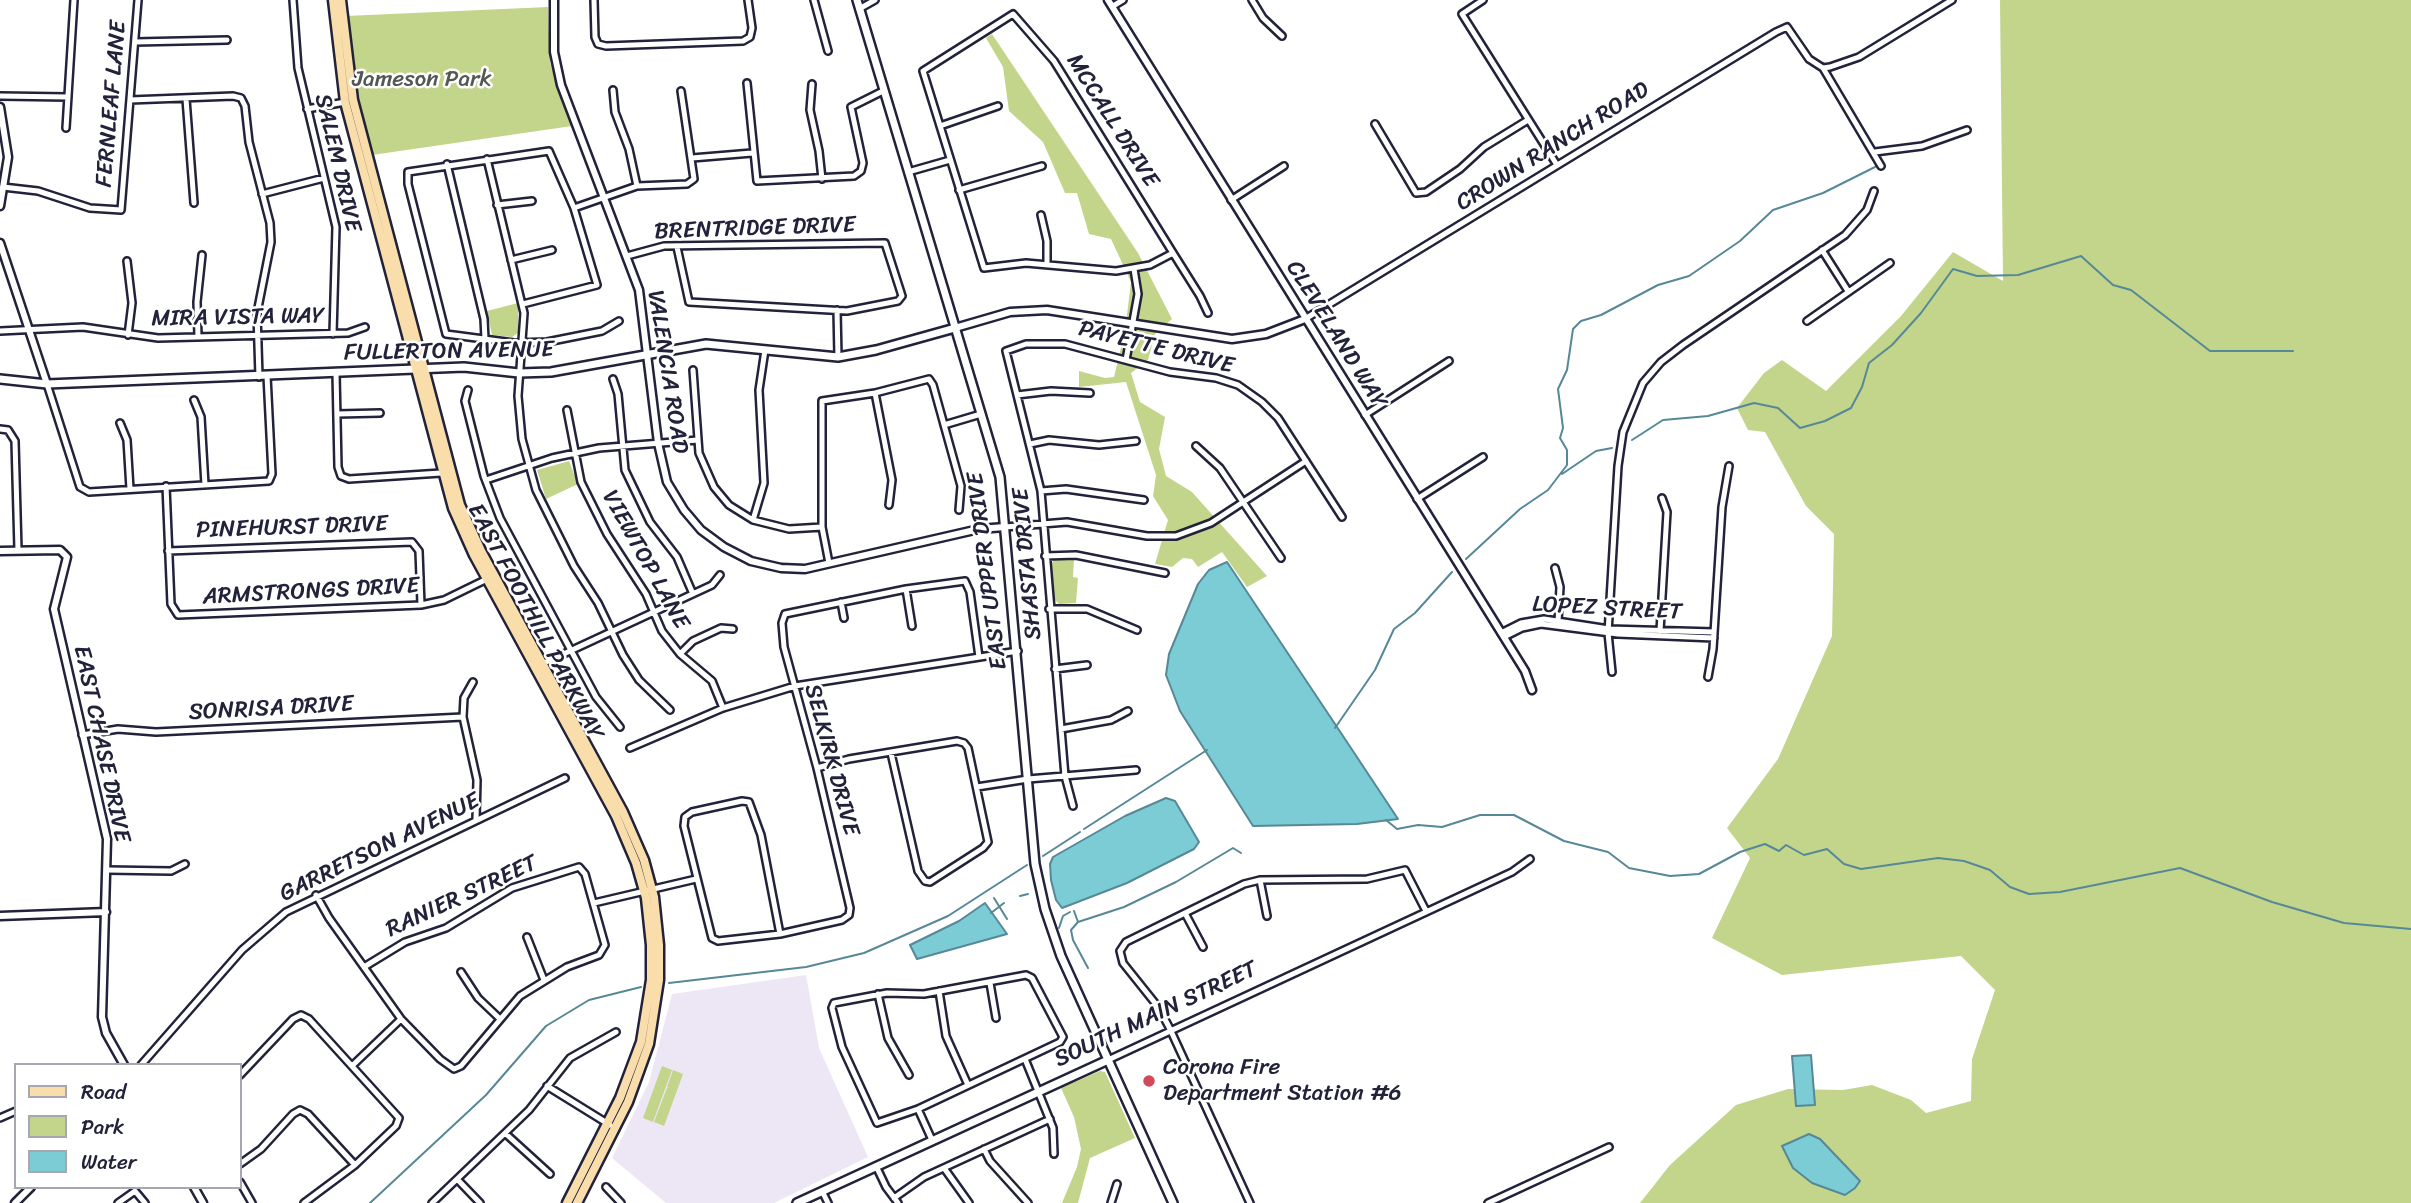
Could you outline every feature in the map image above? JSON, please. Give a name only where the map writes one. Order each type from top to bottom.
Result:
[{"type":"main road","name":"EAST FOOTHILL PARKWAY","points":[[333,0],[345,102],[418,368],[450,472],[470,529],[623,812],[648,890],[659,945],[655,1017],[638,1077],[567,1203]]},
{"type":"main road","name":"EAST FOOTHILL PARKWAY","points":[[341,0],[354,100],[442,473],[463,532],[616,816],[648,890]]},
{"type":"main road","name":"EAST UPPER DRIVE","points":[[857,0],[1000,477],[1018,651],[1035,864],[1045,909],[1061,956],[1173,1203]]},
{"type":"main road","name":"FULLERTON AVENUE","points":[[0,379],[47,384],[464,367],[519,373],[551,372],[648,352],[706,344],[838,357],[876,350],[955,328]]},
{"type":"main road","name":"SOUTH MAIN STREET","points":[[797,1203],[1108,1060]]},
{"type":"main road","name":"EAST FOOTHILL PARKWAY","points":[[577,1203],[611,1126]]},
{"type":"street","points":[[66,128],[74,0]]},
{"type":"street","name":"FERNLEAF LANE","points":[[2,187],[38,191],[90,208],[121,211],[138,0]]},
{"type":"street","name":"SALEM DRIVE","points":[[293,0],[298,68],[338,244],[331,311],[333,334]]},
{"type":"street","name":"VALENCIA ROAD","points":[[554,0],[554,52],[561,85],[627,256],[644,312],[658,443],[667,482],[684,510],[701,530],[724,547],[751,561],[781,568],[805,569],[979,528],[1084,524],[1147,537],[1169,537],[1200,529],[1306,461]]},
{"type":"street","points":[[594,0],[595,37],[598,44],[743,41],[750,37],[748,0]]},
{"type":"street","points":[[814,0],[828,51]]},
{"type":"street","points":[[859,9],[875,0]]},
{"type":"street","points":[[1110,3],[1123,0]]},
{"type":"street","points":[[1252,0],[1263,18],[1282,36]]},
{"type":"street","points":[[1483,0],[1462,14],[1557,165]]},
{"type":"street","points":[[1881,166],[1823,68],[1859,57],[1952,0]]},
{"type":"street","name":"CLEVELAND WAY","points":[[1110,3],[1503,635],[1525,671],[1532,690]]},
{"type":"street","name":"MCCALL DRIVE","points":[[940,126],[923,71],[1013,14],[1054,61],[1208,313]]},
{"type":"street","name":"CROWN RANCH ROAD","points":[[1305,319],[1776,32],[1787,27],[1809,59],[1823,68]]},
{"type":"street","points":[[135,43],[227,40]]},
{"type":"street","points":[[747,83],[752,153],[757,181],[854,176],[861,171],[863,163],[851,107],[883,91]]},
{"type":"street","points":[[812,84],[810,110],[822,179]]},
{"type":"street","points":[[613,90],[615,111],[629,149],[637,186]]},
{"type":"street","points":[[574,208],[637,186],[687,184],[694,179],[681,91]]},
{"type":"street","points":[[0,96],[68,97]]},
{"type":"street","points":[[0,243],[82,490],[89,492],[269,481],[272,474],[257,313],[271,242],[270,223],[241,98],[130,100]]},
{"type":"street","points":[[186,99],[194,203]]},
{"type":"street","points":[[307,109],[345,102]]},
{"type":"street","points":[[998,106],[940,126],[985,268],[1026,263],[1098,271],[1134,269],[1173,253]]},
{"type":"street","points":[[0,107],[8,148],[0,206]]},
{"type":"street","points":[[1375,124],[1416,193],[1426,192],[1460,169],[1484,147],[1528,120]]},
{"type":"street","points":[[1875,152],[1922,146],[1967,131]]},
{"type":"street","points":[[523,304],[597,285],[574,208],[549,151],[447,164],[408,172],[408,184],[446,334],[521,343],[547,342],[602,331],[619,321]]},
{"type":"street","points":[[692,159],[752,153]]},
{"type":"street","points":[[487,159],[523,304],[519,373],[520,423],[529,466],[552,524],[639,680],[670,710]]},
{"type":"street","points":[[908,173],[950,159]]},
{"type":"street","points":[[447,164],[484,319],[485,338]]},
{"type":"street","points":[[959,190],[1042,166]]},
{"type":"street","points":[[1231,200],[1284,166]]},
{"type":"street","points":[[262,194],[324,178]]},
{"type":"street","points":[[1612,672],[1608,631],[1620,455],[1623,432],[1643,383],[1661,362],[1683,345],[1845,234],[1867,210],[1874,191]]},
{"type":"street","points":[[497,205],[532,201]]},
{"type":"street","points":[[1041,215],[1047,241],[1047,265]]},
{"type":"street","name":"BRENTRIDGE DRIVE","points":[[627,256],[648,249],[677,247],[885,243],[902,296],[898,301],[866,309],[837,310]]},
{"type":"street","points":[[677,247],[689,302],[837,310],[838,357]]},
{"type":"street","points":[[511,260],[552,250]]},
{"type":"street","points":[[1822,250],[1848,291]]},
{"type":"street","points":[[198,337],[197,302],[202,255]]},
{"type":"street","points":[[127,261],[132,303],[128,335]]},
{"type":"street","points":[[1807,321],[1890,263]]},
{"type":"street","points":[[1126,360],[1138,294],[1134,269]]},
{"type":"street","name":"FULLERTON AVENUE","points":[[955,328],[1010,312],[1047,310],[1231,339],[1266,334],[1305,319]]},
{"type":"street","name":"MIRA VISTA WAY","points":[[0,331],[83,327],[142,338],[333,334],[365,327]]},
{"type":"street","name":"PAYETTE DRIVE","points":[[1006,351],[1026,344],[1065,344],[1170,373],[1216,378],[1238,385],[1262,402],[1278,418],[1342,517]]},
{"type":"street","points":[[753,520],[764,483],[759,390],[765,350]]},
{"type":"street","name":"SHASTA DRIVE","points":[[1006,351],[1041,491],[1065,776],[1073,806]]},
{"type":"street","points":[[1365,415],[1448,361]]},
{"type":"street","points":[[693,370],[702,466],[714,487],[729,505],[753,520],[789,529],[822,527]]},
{"type":"street","points":[[336,373],[338,467],[345,479],[442,473]]},
{"type":"street","points":[[613,379],[618,394],[625,470],[650,522],[677,557],[693,594]]},
{"type":"street","points":[[829,564],[822,527],[822,401],[875,393],[929,379],[961,486],[959,510]]},
{"type":"street","points":[[468,390],[465,401],[486,480],[500,518],[596,697],[620,727]]},
{"type":"street","points":[[1017,395],[1051,391],[1090,393]]},
{"type":"street","points":[[875,393],[892,480],[889,505]]},
{"type":"street","points":[[194,400],[201,417],[205,485]]},
{"type":"street","name":"VIEWTOP LANE","points":[[567,410],[581,482],[607,534],[637,577],[662,631],[680,654],[712,681],[723,708]]},
{"type":"street","points":[[337,414],[380,413]]},
{"type":"street","points":[[944,425],[981,414]]},
{"type":"street","points":[[120,423],[127,440],[130,489]]},
{"type":"street","points":[[0,429],[13,435],[18,550],[0,551]]},
{"type":"street","points":[[486,480],[575,453],[621,445],[698,440]]},
{"type":"street","points":[[1030,444],[1049,440],[1099,445],[1136,441]]},
{"type":"street","points":[[1196,446],[1220,468],[1281,558]]},
{"type":"street","points":[[1417,499],[1483,457]]},
{"type":"street","points":[[1707,677],[1714,635],[1722,507],[1729,466]]},
{"type":"street","points":[[166,486],[168,551]]},
{"type":"street","points":[[1041,491],[1066,489],[1144,500]]},
{"type":"street","points":[[1660,631],[1667,512],[1662,498]]},
{"type":"street","name":"PINEHURST DRIVE","points":[[168,551],[407,541],[416,545],[421,605]]},
{"type":"street","name":"EAST CHASE DRIVE","points":[[18,550],[60,550],[65,553],[68,562],[59,581],[54,609],[107,839],[102,1017],[106,1033],[123,1063]]},
{"type":"street","name":"ARMSTRONGS DRIVE","points":[[168,551],[171,604],[174,612],[183,616],[421,605],[444,600],[487,579]]},
{"type":"street","points":[[1045,556],[1076,555],[1165,573]]},
{"type":"street","points":[[1555,568],[1560,587],[1558,623]]},
{"type":"street","points":[[542,664],[611,629],[712,585],[720,575]]},
{"type":"street","points":[[844,618],[841,602],[965,581],[970,592],[978,657]]},
{"type":"street","points":[[906,589],[912,626]]},
{"type":"street","name":"SELKIRK DRIVE","points":[[780,934],[842,920],[849,915],[850,908],[817,768],[784,647],[782,623],[785,614],[841,602]]},
{"type":"street","points":[[1049,608],[1087,609],[1137,630]]},
{"type":"street","name":"LOPEZ STREET","points":[[1503,635],[1531,625],[1558,623],[1608,631],[1714,635]]},
{"type":"street","points":[[680,654],[693,641],[721,628],[733,629]]},
{"type":"street","points":[[630,748],[723,708],[795,686],[1018,651]]},
{"type":"street","points":[[1055,669],[1087,665]]},
{"type":"street","points":[[473,682],[464,698],[463,718],[477,780],[476,819]]},
{"type":"street","points":[[1061,729],[1111,720],[1128,711]]},
{"type":"street","name":"SONRISA DRIVE","points":[[82,735],[118,729],[156,732],[463,718]]},
{"type":"street","points":[[817,768],[891,753],[957,741],[964,743],[968,748],[988,842],[936,880],[925,881],[918,871],[891,753]]},
{"type":"street","points":[[977,787],[1028,779],[1136,770]]},
{"type":"street","name":"GARRETSON AVENUE","points":[[143,1063],[263,929],[316,895],[565,778]]},
{"type":"street","points":[[748,802],[761,835],[780,934],[718,940],[712,938],[696,879],[685,817],[692,812],[748,802]]},
{"type":"street","name":"SOUTH MAIN STREET","points":[[1108,1060],[1512,872],[1530,859]]},
{"type":"street","points":[[107,870],[172,871],[185,864]]},
{"type":"street","name":"RANIER STREET","points":[[364,967],[405,942],[446,928],[512,888],[579,867],[594,903]]},
{"type":"street","points":[[1250,1203],[1170,1029],[1159,1008],[1123,963],[1120,951],[1126,943],[1244,884],[1260,880],[1367,879],[1405,870],[1426,911]]},
{"type":"street","points":[[316,895],[401,1019],[454,1069],[461,1066],[520,996],[544,980],[604,950],[594,903],[696,879]]},
{"type":"street","points":[[1260,880],[1267,915]]},
{"type":"street","points":[[0,916],[106,912]]},
{"type":"street","points":[[1186,915],[1203,947]]},
{"type":"street","points":[[527,937],[544,980]]},
{"type":"street","points":[[461,972],[478,998],[499,1018]]},
{"type":"street","points":[[1029,975],[1062,1040],[918,1109],[877,1123],[842,1047],[832,1008],[834,1003],[878,994],[939,992],[990,983],[1029,975]]},
{"type":"street","points":[[990,983],[996,1018]]},
{"type":"street","points":[[939,992],[946,1036],[968,1085]]},
{"type":"street","points":[[878,994],[888,1038],[909,1075]]},
{"type":"street","points":[[242,1073],[293,1018],[301,1015],[353,1065],[399,1118],[396,1126],[355,1165],[304,1203]]},
{"type":"street","points":[[353,1065],[401,1019]]},
{"type":"street","points":[[432,1203],[506,1134],[570,1058],[616,1032]]},
{"type":"street","points":[[1025,1059],[1050,1119],[1054,1154]]},
{"type":"street","points":[[547,1086],[611,1126]]},
{"type":"street","points":[[918,1109],[932,1140]]},
{"type":"street","points":[[242,1162],[300,1110],[308,1114],[355,1165]]},
{"type":"street","points":[[876,1166],[896,1200],[924,1177],[1050,1119]]},
{"type":"street","points":[[506,1134],[550,1174]]},
{"type":"street","points":[[1488,1203],[1609,1147]]},
{"type":"street","points":[[984,1149],[990,1161],[1028,1203]]},
{"type":"street","points":[[944,1168],[969,1203]]},
{"type":"street","points":[[457,1179],[480,1203]]},
{"type":"street","points":[[1111,1203],[1116,1184]]},
{"type":"street","points":[[242,1186],[251,1203]]},
{"type":"street","points":[[606,1187],[621,1203]]},
{"type":"street","points":[[15,1203],[30,1189]]},
{"type":"street","points":[[822,1191],[828,1203]]},
{"type":"street","points":[[118,1203],[130,1192],[140,1194],[145,1203]]},
{"type":"shaded area","points":[[806,975],[819,1048],[868,1157],[774,1203],[666,1203],[612,1158],[649,1082],[672,994]]},
{"type":"green space","points":[[2000,0],[2411,0],[2411,1203],[1640,1203],[1670,1165],[1736,1105],[1788,1089],[1843,1090],[1872,1085],[1911,1100],[1926,1113],[1971,1101],[1972,1059],[1995,990],[1961,956],[1782,975],[1712,938],[1750,858],[1727,828],[1778,759],[1832,636],[1834,534],[1806,506],[1765,432],[1748,430],[1737,408],[1764,373],[1782,360],[1826,391],[1901,316],[1953,252],[2003,281]]},
{"type":"green space","name":"Jameson Park","points":[[548,7],[550,63],[572,126],[372,155],[354,86],[346,16]]},
{"type":"green space","points":[[992,34],[1138,253],[1172,319],[1155,334],[1148,360],[1131,373],[1140,402],[1165,417],[1159,449],[1166,476],[1192,492],[1267,576],[1247,587],[1222,552],[1198,567],[1192,559],[1183,558],[1172,567],[1155,564],[1168,520],[1153,496],[1156,475],[1126,382],[1079,387],[1079,371],[1105,378],[1114,377],[1125,331],[1131,282],[1111,239],[1089,234],[1077,193],[1065,193],[1043,142],[1009,111],[1003,67],[986,38]]},
{"type":"green space","points":[[518,303],[518,333],[512,337],[492,335],[487,311]]},
{"type":"green space","points":[[569,461],[578,484],[546,499],[537,470]]},
{"type":"green space","points":[[1055,559],[1074,559],[1073,577],[1078,578],[1076,603],[1059,604],[1054,599],[1051,564]]},
{"type":"green space","points":[[662,1066],[672,1070],[653,1122],[643,1118]]},
{"type":"green space","points":[[673,1070],[683,1074],[664,1126],[654,1122],[669,1088],[667,1087]]},
{"type":"green space","points":[[1100,1071],[1105,1072],[1135,1138],[1090,1158],[1078,1203],[1062,1203],[1077,1167],[1081,1149],[1074,1117],[1061,1088]]},
{"type":"water","points":[[1227,562],[1398,819],[1357,824],[1253,826],[1180,711],[1166,675],[1169,654],[1198,584],[1209,570]]},
{"type":"water","points":[[1166,798],[1175,801],[1199,842],[1194,849],[1127,883],[1062,908],[1056,900],[1051,880],[1050,864],[1053,857],[1125,816]]},
{"type":"water","points":[[985,903],[1007,934],[917,959],[910,945],[959,921]]},
{"type":"water","points":[[1811,1055],[1815,1105],[1796,1106],[1792,1056]]},
{"type":"water","points":[[1809,1134],[1820,1139],[1860,1181],[1855,1188],[1845,1195],[1812,1183],[1793,1168],[1782,1146]]},
{"type":"waterway","points":[[1466,559],[1520,509],[1548,490],[1567,465],[1567,450],[1560,438],[1563,428],[1558,389],[1567,370],[1573,329],[1581,321],[1601,315],[1658,285],[1689,276],[1740,241],[1773,210],[1823,193],[1875,167]]},
{"type":"waterway","points":[[1632,440],[1663,420],[1708,416],[1754,403],[1778,408],[1800,428],[1825,421],[1851,408],[1862,387],[1869,363],[1892,345],[1921,313],[1953,269],[1977,276],[2018,275],[2081,256],[2113,285],[2131,290],[2210,351],[2293,351]]},
{"type":"waterway","points":[[1562,474],[1596,451],[1612,448]]},
{"type":"waterway","points":[[1335,728],[1375,670],[1394,629],[1415,613],[1452,572]]},
{"type":"waterway","points":[[1084,829],[1207,750]]},
{"type":"waterway","points":[[1386,820],[1397,829],[1418,825],[1442,827],[1480,815],[1514,815],[1564,841],[1608,852],[1629,868],[1670,876],[1699,874],[1740,852],[1765,844],[1779,851],[1786,845],[1804,855],[1827,849],[1844,864],[1861,869],[1938,858],[1964,861],[1990,870],[2010,887],[2029,894],[2060,892],[2180,868],[2272,902],[2344,923],[2411,929]]},
{"type":"waterway","points":[[1043,856],[1080,832]]},
{"type":"waterway","points":[[1078,922],[1124,907],[1176,882],[1233,848],[1241,853]]},
{"type":"waterway","points":[[669,983],[806,967],[864,953],[948,916],[1027,865]]},
{"type":"waterway","points":[[1020,896],[1028,894]]},
{"type":"waterway","points":[[994,898],[1007,919]]},
{"type":"waterway","points":[[991,913],[1004,903]]},
{"type":"waterway","points":[[1074,911],[1078,922],[1071,930],[1073,940],[1088,968]]},
{"type":"waterway","points":[[1059,928],[1063,916],[1070,912]]},
{"type":"waterway","points":[[370,1203],[486,1095],[546,1026],[589,1000],[641,987]]},
{"type":"place","name":"Corona Fire Department Station #6","points":[[1149,1081]]}]
